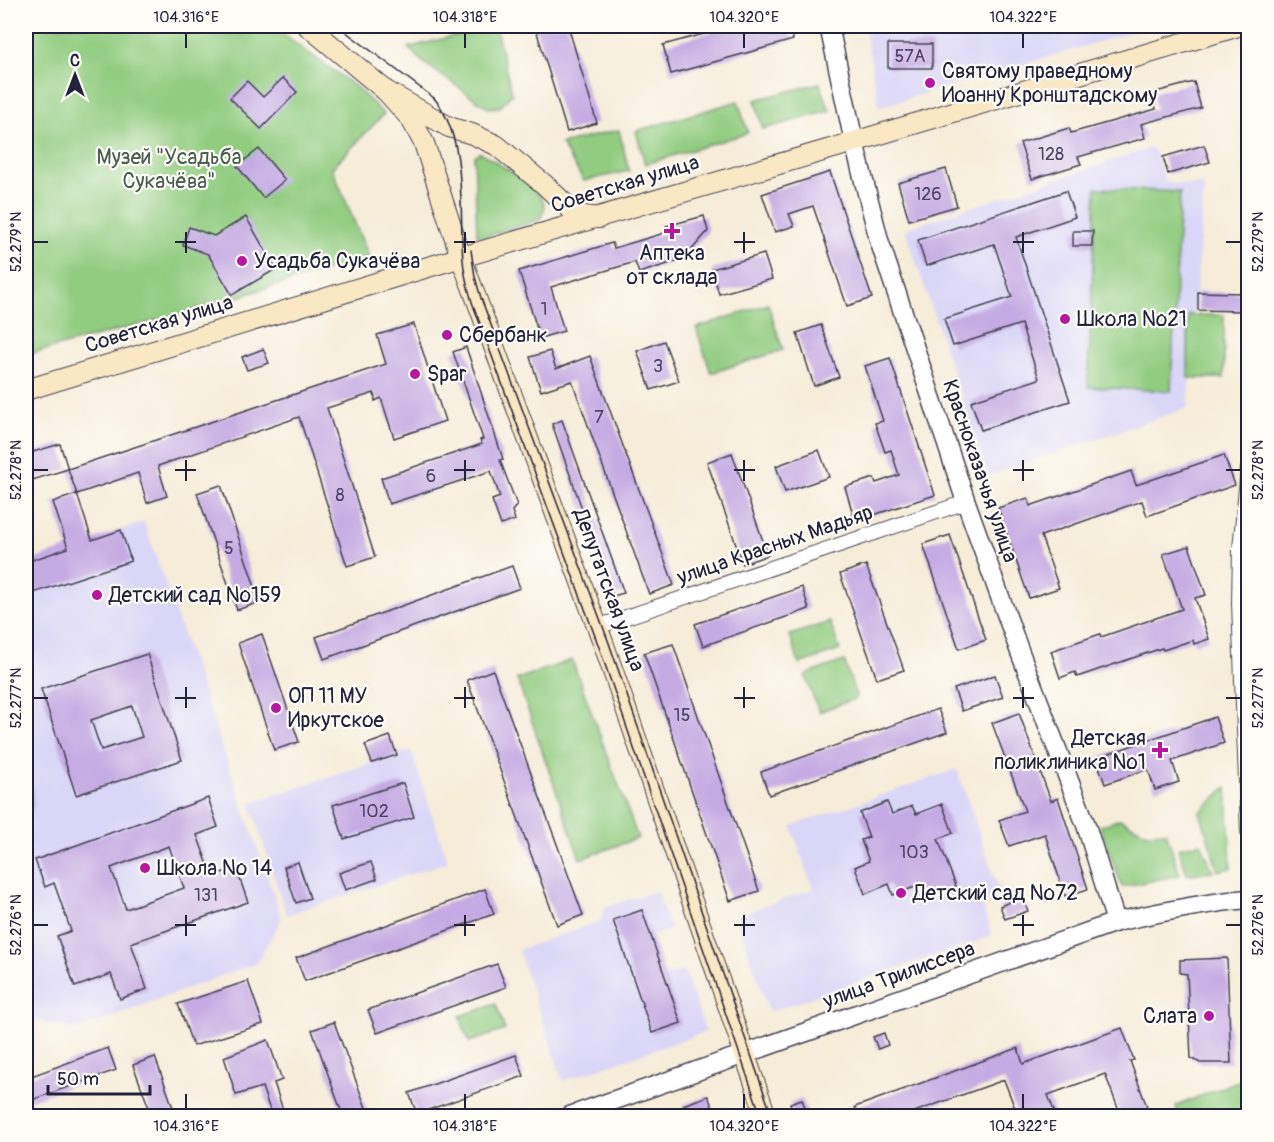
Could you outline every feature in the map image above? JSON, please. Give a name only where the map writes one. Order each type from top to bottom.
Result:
[{"type":"main road","points":[[308,26],[386,90],[449,127],[496,145],[574,211],[599,218]]},
{"type":"main road","name":"Советская улица","points":[[26,390],[461,257],[599,218],[1239,26]]},
{"type":"main road","name":"Депутатская улица","points":[[386,90],[411,118],[422,136],[461,257],[597,627],[766,1116]]},
{"type":"main road","points":[[535,236],[550,228],[554,220],[553,205],[545,185]]},
{"type":"street","name":"Красноказачья улица","points":[[829,26],[854,142],[879,240],[966,502],[1086,825],[1116,922]]},
{"type":"street","points":[[1248,468],[1240,549],[1239,603],[1248,832]]},
{"type":"street","name":"улица Красных Мадьяр","points":[[597,627],[966,502]]},
{"type":"street","name":"улица Трилиссера","points":[[570,1116],[1116,922],[1178,908],[1248,899]]},
{"type":"shaded area","points":[[864,26],[1152,26],[879,107]]},
{"type":"shaded area","name":"Школа №21","points":[[1153,147],[1166,183],[1204,185],[1188,408],[988,476],[905,229]]},
{"type":"shaded area","name":"Школа № 14","points":[[144,522],[282,919],[256,963],[79,1029],[26,1019],[26,817],[34,805],[33,789],[26,767],[26,562]]},
{"type":"shaded area","points":[[411,750],[448,862],[287,915],[250,803]]},
{"type":"shaded area","points":[[26,767],[33,789],[34,806],[26,817]]},
{"type":"shaded area","name":"Детский сад №72","points":[[957,769],[1001,896],[981,903],[992,936],[769,1012],[736,916],[813,889],[791,826]]},
{"type":"shaded area","points":[[657,891],[670,930],[651,936],[665,976],[684,970],[706,1032],[563,1081],[518,950],[600,921],[605,907]]},
{"type":"green space","name":"Музей \"Усадьба Сукачёва\"","points":[[26,26],[271,26],[355,86],[384,114],[332,168],[369,257],[191,311],[26,355]]},
{"type":"green space","points":[[495,26],[512,94],[500,107],[488,108],[424,63],[408,48]]},
{"type":"green space","points":[[820,83],[830,111],[763,129],[755,100]]},
{"type":"green space","points":[[738,101],[748,133],[645,164],[636,131]]},
{"type":"green space","points":[[619,130],[629,171],[584,181],[561,144]]},
{"type":"green space","points":[[482,153],[516,175],[540,195],[544,209],[539,220],[484,237],[477,235],[474,157]]},
{"type":"green space","points":[[1096,188],[1180,192],[1171,391],[1088,387]]},
{"type":"green space","points":[[768,304],[783,350],[711,373],[696,328]]},
{"type":"green space","points":[[1188,315],[1224,315],[1224,378],[1188,378]]},
{"type":"green space","points":[[830,622],[840,650],[799,664],[790,635]]},
{"type":"green space","points":[[572,660],[638,838],[580,859],[517,679]]},
{"type":"green space","points":[[844,661],[857,698],[819,712],[805,675]]},
{"type":"green space","points":[[1227,787],[1231,868],[1218,871],[1200,812]]},
{"type":"green space","points":[[1120,819],[1147,833],[1166,832],[1180,875],[1122,887],[1100,826]]},
{"type":"green space","points":[[1201,843],[1213,871],[1187,875],[1178,848]]},
{"type":"green space","points":[[496,1004],[505,1030],[469,1042],[460,1016]]},
{"type":"green space","points":[[1248,1077],[1248,1116],[1179,1116],[1176,1106]]},
{"type":"building","points":[[535,26],[568,26],[597,123],[567,132]]},
{"type":"building","points":[[733,26],[789,26],[793,40],[671,74],[663,45]]},
{"type":"building","points":[[888,44],[932,44],[932,68],[888,68]]},
{"type":"building","points":[[283,78],[297,92],[261,129],[230,98],[247,81],[263,97]]},
{"type":"building","points":[[1194,82],[1201,108],[1141,124],[1145,138],[1078,157],[1081,164],[1032,179],[1020,143],[1069,128],[1071,133],[1156,109],[1152,93]]},
{"type":"building","points":[[1204,145],[1210,162],[1168,174],[1163,157]]},
{"type":"building","points":[[259,149],[285,180],[263,198],[237,166]]},
{"type":"building","points":[[946,169],[957,206],[909,220],[898,183]]},
{"type":"building","points":[[830,172],[872,298],[847,306],[813,206],[789,214],[794,226],[775,232],[762,194]]},
{"type":"building","points":[[1066,191],[1075,217],[1016,237],[1070,401],[981,430],[971,401],[1039,379],[1021,324],[953,346],[944,319],[1012,297],[994,244],[926,266],[918,240]]},
{"type":"building","points":[[704,216],[708,231],[688,254],[675,258],[677,261],[639,273],[635,262],[551,287],[564,331],[540,338],[519,271],[612,243],[614,248],[668,232],[666,226]]},
{"type":"building","name":"Усадьба Сукачёва","points":[[246,217],[276,269],[232,295],[208,254],[183,245],[189,227],[214,236]]},
{"type":"building","points":[[1073,231],[1093,231],[1092,246],[1073,246]]},
{"type":"building","points":[[764,254],[772,279],[719,294],[712,269]]},
{"type":"building","points":[[1198,292],[1243,293],[1242,311],[1198,310]]},
{"type":"building","points":[[414,324],[445,421],[394,438],[381,398],[375,401],[374,393],[327,408],[375,557],[347,566],[299,417],[158,466],[167,496],[147,503],[138,473],[77,494],[68,469],[386,364],[377,335]]},
{"type":"building","points":[[821,325],[839,377],[814,386],[797,333]]},
{"type":"building","points":[[664,341],[679,381],[651,390],[637,351]]},
{"type":"building","points":[[466,347],[503,459],[500,460],[517,505],[512,511],[515,520],[501,525],[492,500],[500,497],[491,471],[389,504],[381,478],[482,444],[480,440],[483,439],[453,352]]},
{"type":"building","points":[[263,349],[269,363],[247,370],[242,357]]},
{"type":"building","points":[[550,351],[556,369],[590,356],[674,585],[649,594],[572,381],[541,391],[530,357]]},
{"type":"building","points":[[890,358],[935,495],[855,521],[845,487],[874,478],[876,483],[899,475],[891,450],[885,452],[875,423],[883,421],[865,366]]},
{"type":"building","points":[[562,420],[624,593],[613,596],[552,424]]},
{"type":"building","points":[[60,444],[68,469],[26,482],[26,454]]},
{"type":"building","points":[[819,450],[829,477],[785,492],[776,466]]},
{"type":"building","points":[[732,453],[768,555],[743,564],[707,462]]},
{"type":"building","points":[[1224,455],[1235,485],[1147,516],[1142,501],[1041,536],[1059,588],[1029,598],[998,508],[1028,498],[1030,506],[1131,471],[1136,485]]},
{"type":"building","points":[[221,485],[260,602],[237,610],[197,493]]},
{"type":"building","points":[[77,494],[92,540],[121,530],[131,561],[30,594],[26,580],[26,562],[68,548],[53,502]]},
{"type":"building","points":[[950,535],[986,640],[959,649],[923,544]]},
{"type":"building","points":[[1189,546],[1206,595],[1195,598],[1209,639],[1194,644],[1193,640],[1163,650],[1162,648],[1077,677],[1075,672],[1060,678],[1051,651],[1100,634],[1101,637],[1182,609],[1163,554]]},
{"type":"building","points":[[866,565],[904,670],[877,679],[840,574]]},
{"type":"building","points":[[512,566],[520,588],[324,659],[316,637]]},
{"type":"building","points":[[802,587],[809,609],[703,646],[695,624]]},
{"type":"building","points":[[262,634],[299,742],[274,750],[238,643]]},
{"type":"building","points":[[673,644],[759,891],[730,901],[644,653]]},
{"type":"building","points":[[147,654],[182,760],[76,795],[41,689]],"holes":[[[132,706],[142,737],[101,750],[91,720]]]},
{"type":"building","points":[[493,670],[583,915],[557,925],[467,680]]},
{"type":"building","points":[[995,675],[1003,697],[962,711],[954,689]]},
{"type":"building","points":[[938,709],[947,732],[769,795],[761,772]]},
{"type":"building","points":[[1019,713],[1051,801],[1058,798],[1088,889],[1065,896],[1045,834],[1009,846],[999,820],[1025,811],[992,723]]},
{"type":"building","name":"Детская поликлиника №1","points":[[1215,717],[1224,743],[1172,761],[1179,782],[1155,790],[1148,769],[1105,784],[1096,758]]},
{"type":"building","points":[[390,736],[397,755],[372,763],[365,745]]},
{"type":"building","points":[[403,783],[414,817],[344,839],[333,805]]},
{"type":"building","points":[[208,798],[218,827],[197,835],[212,876],[236,868],[248,902],[131,943],[147,989],[120,999],[111,974],[75,987],[57,936],[71,931],[54,883],[45,887],[35,860]],"holes":[[[169,846],[184,888],[126,909],[111,868]]]},
{"type":"building","points":[[887,802],[892,814],[912,806],[916,814],[942,804],[953,833],[938,839],[956,886],[920,900],[915,887],[893,895],[889,884],[865,894],[855,867],[869,861],[861,840],[869,837],[860,813]]},
{"type":"building","points":[[298,862],[310,898],[296,903],[284,867]]},
{"type":"building","points":[[371,862],[377,879],[345,890],[339,873]]},
{"type":"building","points":[[485,889],[494,914],[305,981],[296,958]]},
{"type":"building","points":[[1023,897],[1028,911],[1005,919],[1000,906]]},
{"type":"building","points":[[642,910],[681,1023],[652,1033],[613,920]]},
{"type":"building","name":"Слата","points":[[1227,958],[1231,1063],[1200,1063],[1191,1058],[1187,974],[1180,973],[1180,960]]},
{"type":"building","points":[[497,964],[506,987],[377,1033],[368,1010]]},
{"type":"building","points":[[248,981],[263,1024],[193,1046],[178,1004]]},
{"type":"building","points":[[334,1022],[369,1116],[343,1116],[312,1030]]},
{"type":"building","points":[[1122,1028],[1134,1060],[1130,1061],[1149,1112],[1136,1116],[1121,1116],[1105,1074],[1048,1095],[1056,1116],[1018,1116],[1004,1080],[903,1116],[858,1116],[855,1107],[1018,1048],[1023,1064]]},
{"type":"building","points":[[884,1033],[888,1045],[878,1049],[873,1037]]},
{"type":"building","points":[[268,1040],[282,1080],[274,1083],[285,1116],[272,1116],[262,1087],[236,1095],[224,1057]]},
{"type":"building","points":[[108,1048],[116,1070],[26,1102],[26,1078]]},
{"type":"building","points":[[516,1055],[524,1076],[417,1114],[409,1093]]},
{"type":"building","points":[[155,1057],[176,1116],[152,1116],[133,1065]]},
{"type":"building","points":[[708,1096],[716,1116],[687,1116],[683,1105]]},
{"type":"building","points":[[802,1099],[808,1116],[795,1116],[790,1103]]},
{"type":"tram line","points":[[338,26],[434,98],[445,115],[457,154],[464,266],[472,302],[599,647],[761,1116]]},
{"type":"tram line","points":[[471,250],[481,298],[609,643],[772,1116]]},
{"type":"place","name":"Святому праведному Иоанну Кронштадскому","points":[[930,83]]},
{"type":"place","name":"Аптека от склада","points":[[672,231]]},
{"type":"place","name":"Усадьба Сукачёва","points":[[242,261]]},
{"type":"place","name":"Школа №21","points":[[1065,319]]},
{"type":"place","name":"Сбербанк","points":[[447,335]]},
{"type":"place","name":"Spar","points":[[415,374]]},
{"type":"place","name":"Детский сад №159","points":[[97,595]]},
{"type":"place","name":"ОП 11 МУ Иркутское","points":[[276,708]]},
{"type":"place","name":"Детская поликлиника №1","points":[[1160,750]]},
{"type":"place","name":"Школа № 14","points":[[145,868]]},
{"type":"place","name":"Детский сад №72","points":[[901,893]]},
{"type":"place","name":"Слата","points":[[1209,1016]]}]
